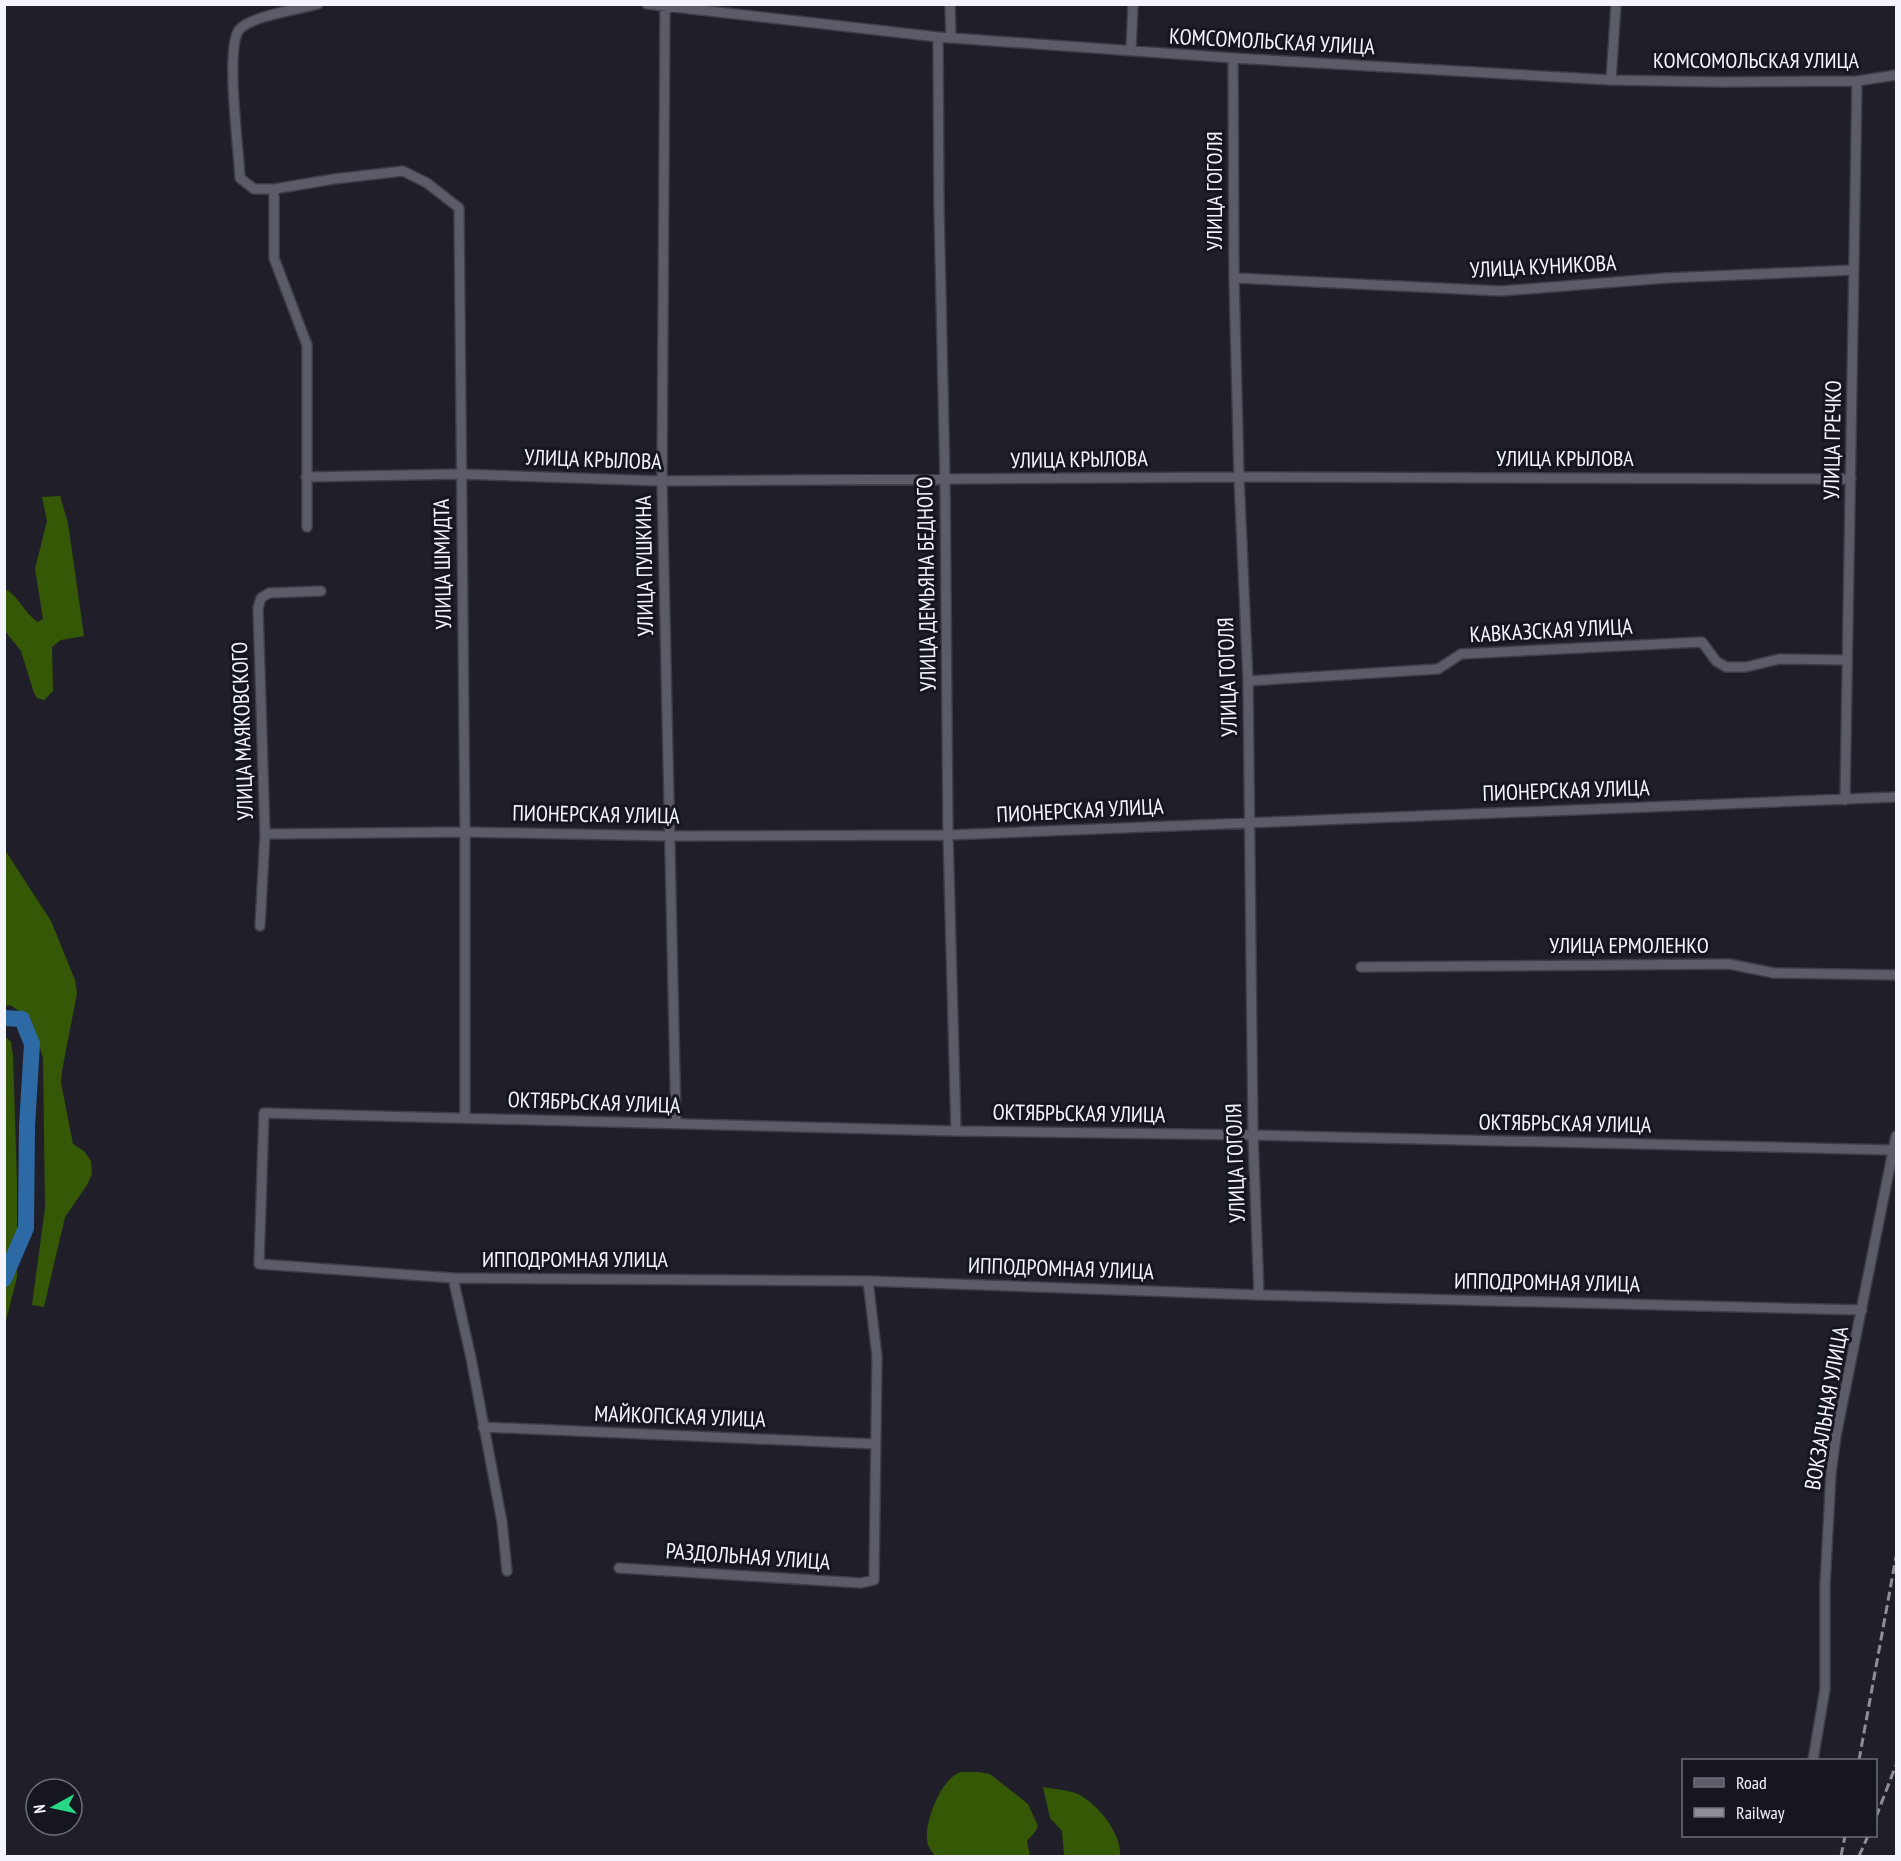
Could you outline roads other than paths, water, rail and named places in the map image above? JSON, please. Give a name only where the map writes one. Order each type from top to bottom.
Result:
[{"type":"street","points":[[307,526],[307,345],[274,258],[274,189],[254,189],[240,178],[233,70],[234,44],[239,30],[261,18],[318,4]]},
{"type":"street","name":"КОМСОМОЛЬСКАЯ УЛИЦА","points":[[647,4],[938,37],[1233,58],[1611,80],[1857,81],[1896,75]]},
{"type":"street","points":[[950,4],[951,38]]},
{"type":"street","points":[[1131,51],[1133,4]]},
{"type":"street","points":[[1611,80],[1616,4]]},
{"type":"street","name":"УЛИЦА ПУШКИНА","points":[[666,6],[662,481],[676,1124]]},
{"type":"street","name":"УЛИЦА ДЕМЬЯНА БЕДНОГО","points":[[938,37],[948,835],[956,1131]]},
{"type":"street","name":"УЛИЦА ГОГОЛЯ","points":[[1233,58],[1234,278],[1239,477],[1248,681],[1253,1135],[1259,1294]]},
{"type":"street","name":"УЛИЦА ГРЕЧКО","points":[[1845,800],[1857,81]]},
{"type":"street","name":"УЛИЦА ШМИДТА","points":[[274,189],[403,171],[427,183],[459,207],[465,832],[465,1117]]},
{"type":"street","name":"УЛИЦА КУНИКОВА","points":[[1234,278],[1501,291],[1666,278],[1853,270]]},
{"type":"street","name":"УЛИЦА КРЫЛОВА","points":[[306,477],[460,474],[662,481],[1239,477],[1851,479]]},
{"type":"street","name":"УЛИЦА МАЯКОВСКОГО","points":[[260,926],[265,834],[258,608],[261,598],[269,593],[321,591]]},
{"type":"street","name":"КАВКАЗСКАЯ УЛИЦА","points":[[1248,681],[1438,669],[1461,654],[1702,642],[1716,661],[1726,667],[1746,667],[1779,659],[1847,660]]},
{"type":"street","name":"ПИОНЕРСКАЯ УЛИЦА","points":[[265,834],[465,832],[669,836],[948,835],[1896,797]]},
{"type":"street","name":"УЛИЦА ЕРМОЛЕНКО","points":[[1361,967],[1729,964],[1774,973],[1896,975]]},
{"type":"street","name":"ОКТЯБРЬСКАЯ УЛИЦА","points":[[259,1264],[264,1113],[956,1131],[1253,1135],[1893,1150]]},
{"type":"street","name":"ВОКЗАЛЬНАЯ УЛИЦА","points":[[1813,1759],[1825,1689],[1825,1586],[1831,1473],[1836,1436],[1896,1136]]},
{"type":"street","name":"ИППОДРОМНАЯ УЛИЦА","points":[[259,1264],[453,1278],[868,1281],[1862,1310]]},
{"type":"street","points":[[453,1278],[471,1358],[502,1522],[507,1571]]},
{"type":"street","points":[[868,1281],[876,1356],[875,1444]]},
{"type":"street","name":"МАЙКОПСКАЯ УЛИЦА","points":[[483,1427],[875,1444]]},
{"type":"street","name":"РАЗДОЛЬНАЯ УЛИЦА","points":[[619,1568],[861,1583],[874,1580],[875,1444]]},
{"type":"waterway","points":[[4,1018],[22,1019],[32,1044],[27,1126],[26,1228],[4,1279]]},
{"type":"railway","points":[[1859,1759],[1896,1557]]},
{"type":"railway","points":[[1877,1814],[1896,1765]]},
{"type":"railway","points":[[1841,1856],[1845,1837]]},
{"type":"railway","points":[[1859,1856],[1868,1837]]}]
